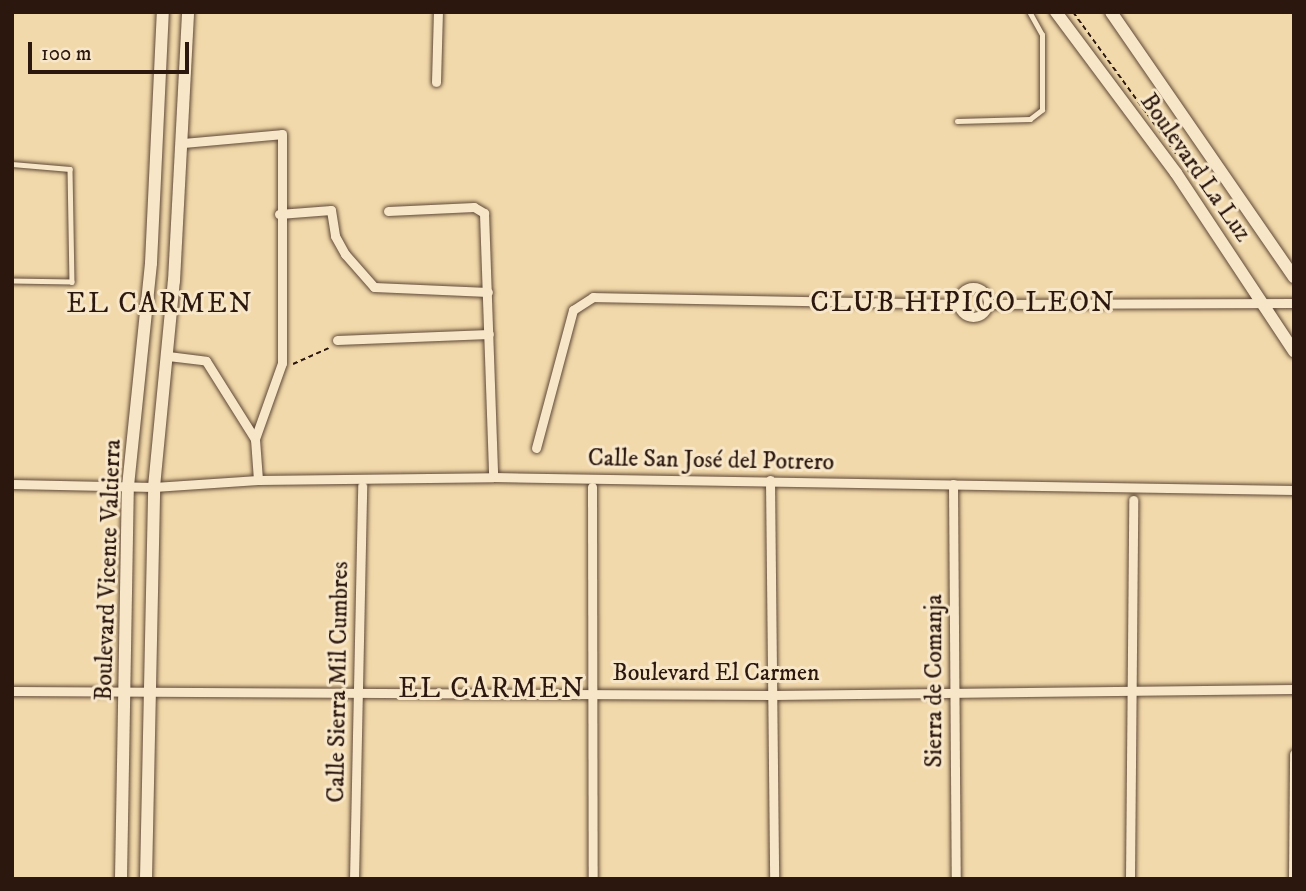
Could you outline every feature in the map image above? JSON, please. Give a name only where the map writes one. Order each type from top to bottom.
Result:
[{"type":"main road","name":"Boulevard Vicente Valtierra","points":[[121,879],[128,486],[151,263],[163,12]]},
{"type":"main road","name":"Boulevard Vicente Valtierra","points":[[146,879],[154,488],[168,356],[188,12]]},
{"type":"main road","name":"Boulevard La Luz","points":[[1056,12],[1169,163],[1294,351]]},
{"type":"main road","name":"Boulevard La Luz","points":[[1111,12],[1294,277]]},
{"type":"street","points":[[436,82],[438,12]]},
{"type":"street","points":[[182,143],[282,134],[279,214],[281,368],[255,439],[258,480]]},
{"type":"street","points":[[388,211],[481,209],[488,292],[493,477]]},
{"type":"street","points":[[279,214],[331,210],[335,236],[345,254],[374,287],[488,292]]},
{"type":"street","points":[[988,304],[984,290],[977,287],[962,290],[957,304],[961,312],[977,317],[988,304],[1294,303]]},
{"type":"street","points":[[536,449],[573,310],[593,297],[957,304]]},
{"type":"street","points":[[337,340],[489,334]]},
{"type":"street","points":[[168,356],[206,361],[255,439]]},
{"type":"street","name":"Calle San José del Potrero","points":[[12,484],[154,488],[258,480],[493,477],[1294,490]]},
{"type":"street","points":[[770,480],[774,879]]},
{"type":"street","name":"Sierra de Comanja","points":[[953,484],[956,879]]},
{"type":"street","name":"Calle Sierra Mil Cumbres","points":[[354,879],[362,486]]},
{"type":"street","points":[[592,487],[593,879]]},
{"type":"street","points":[[1130,879],[1133,500]]},
{"type":"street","name":"Boulevard El Carmen","points":[[12,691],[150,690],[358,695],[593,692],[773,695],[1294,689]]},
{"type":"street","points":[[1293,879],[1294,754]]},
{"type":"lane","points":[[957,121],[1030,119],[1042,110],[1042,35],[1029,12]]},
{"type":"lane","points":[[12,164],[70,169],[72,282],[12,281]]},
{"type":"path","points":[[281,368],[320,355],[337,340]]},
{"type":"district","name":"CLUB HIPICO LEON","points":[[963,303]]},
{"type":"district","name":"EL CARMEN","points":[[160,304]]},
{"type":"district","name":"EL CARMEN","points":[[492,689]]}]
